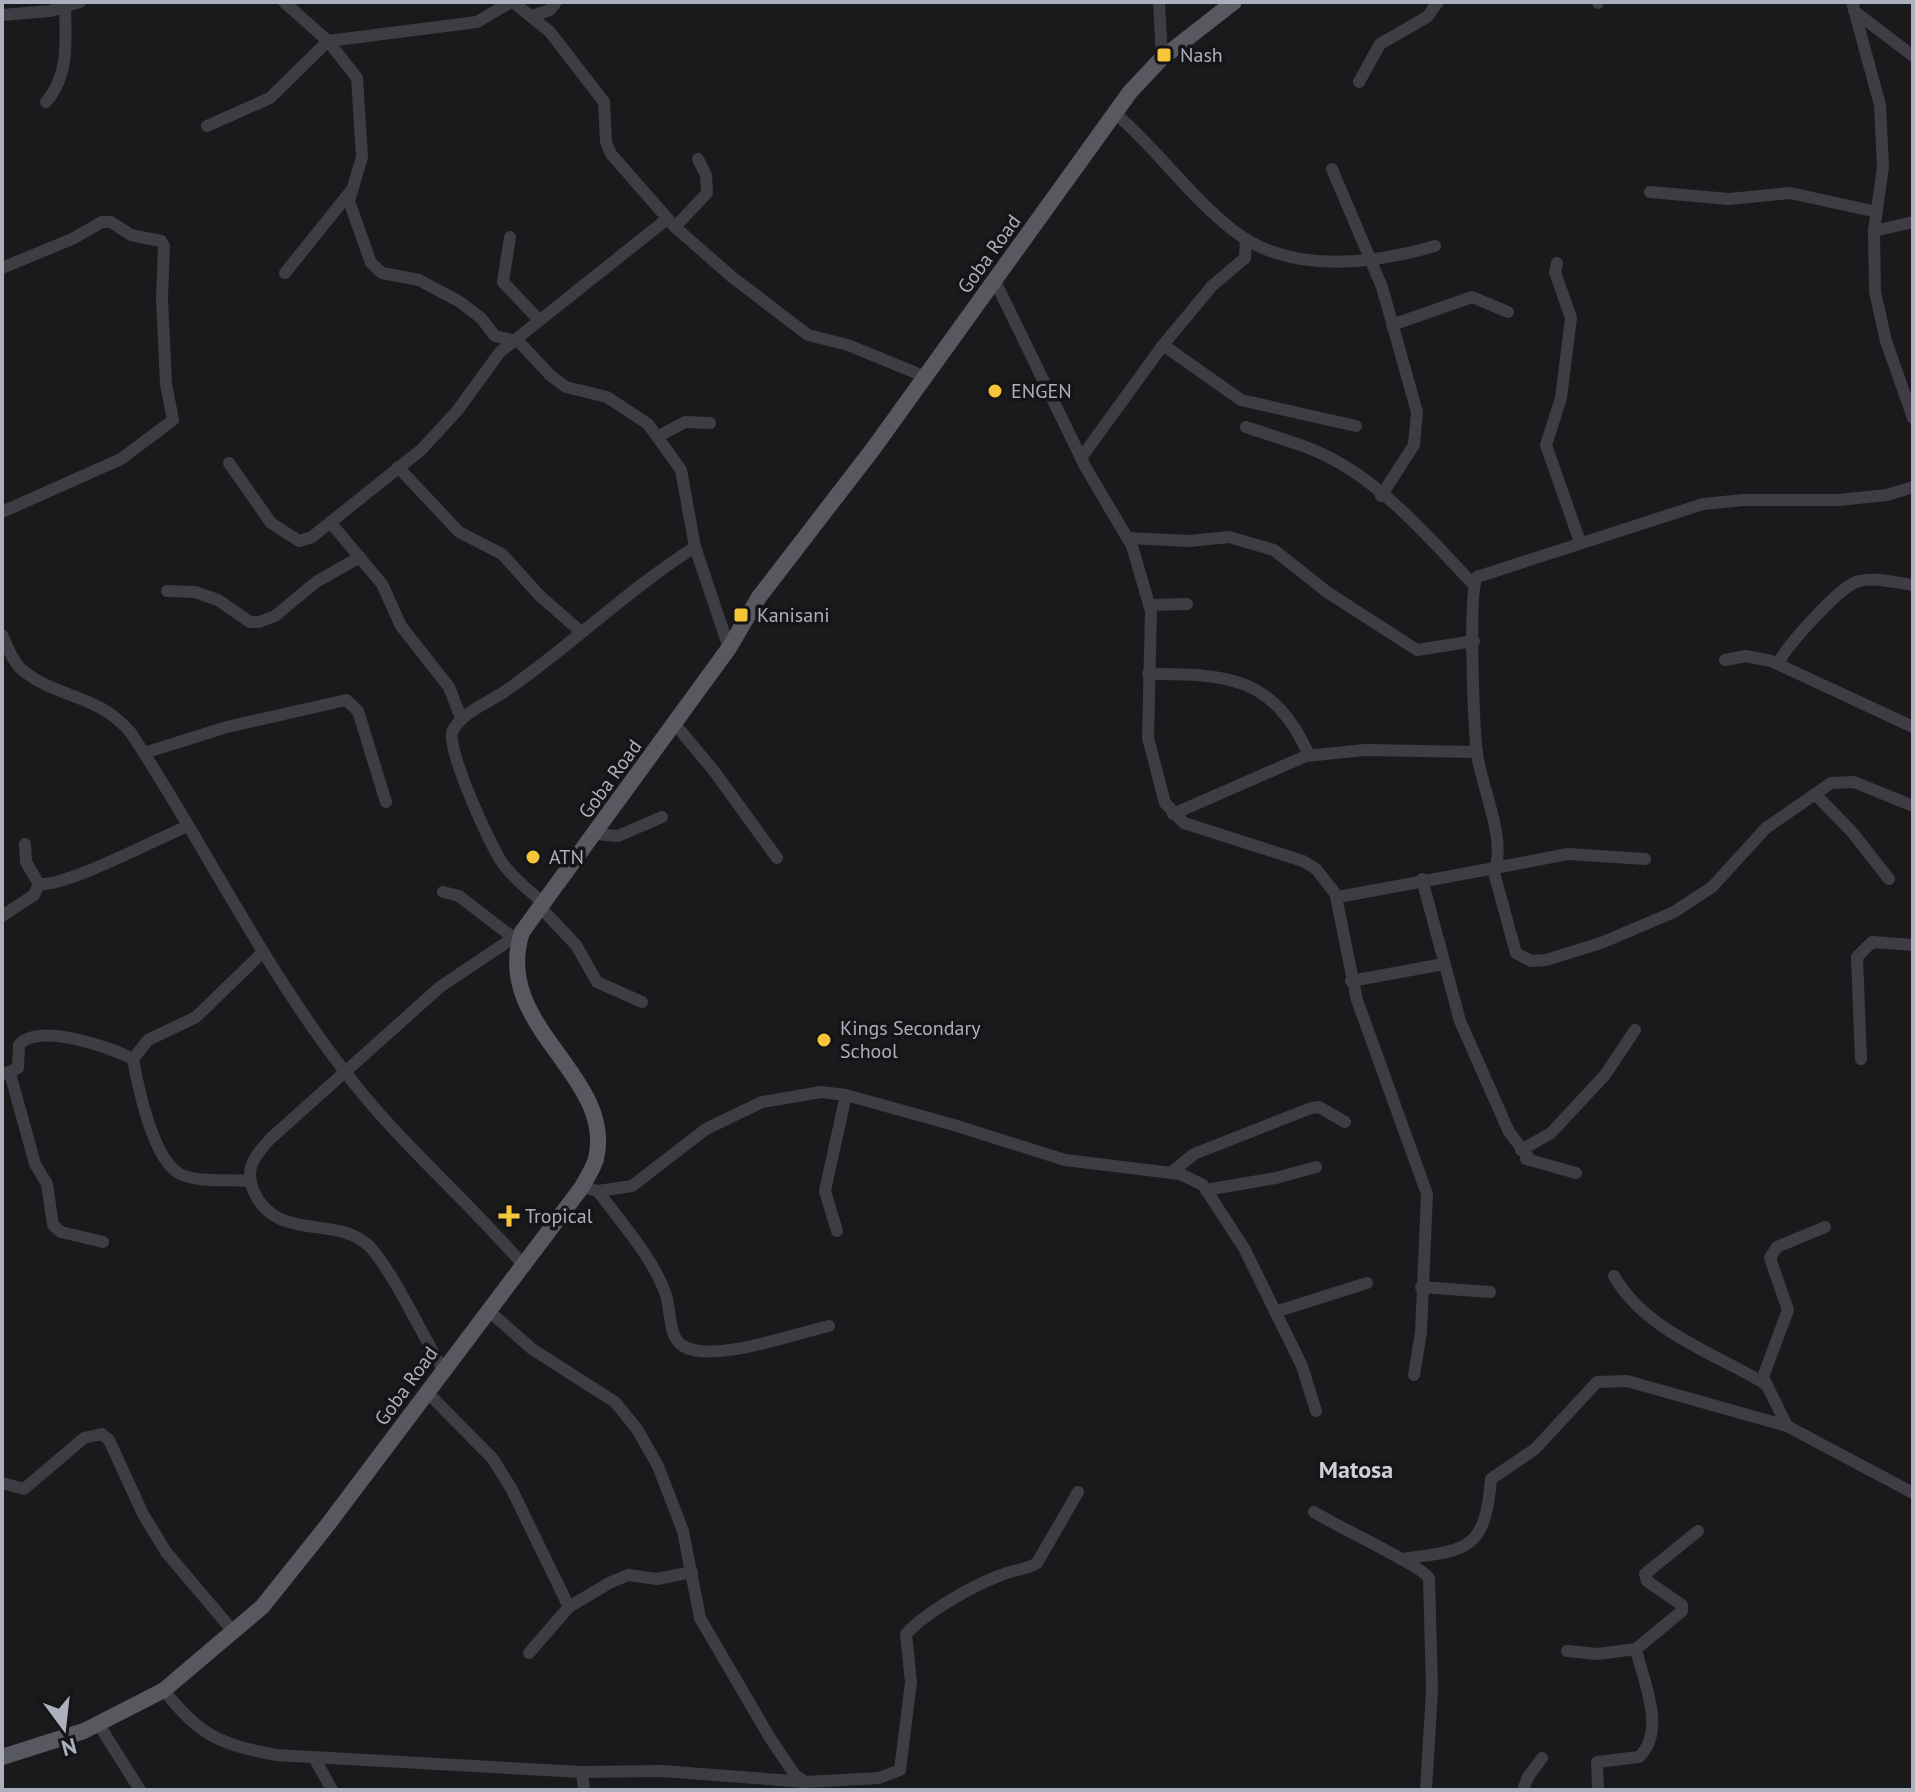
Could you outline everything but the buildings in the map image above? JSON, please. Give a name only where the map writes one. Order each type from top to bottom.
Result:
[{"type":"main road","name":"Goba Road","points":[[2,1757],[99,1725],[164,1690],[262,1607],[427,1392],[442,1368],[590,1189],[596,1159],[594,1120],[587,1099],[532,1019],[522,995],[515,959],[517,934],[595,834],[729,648],[759,597],[926,377],[994,279],[1117,115],[1130,92],[1162,58],[1234,2]]},
{"type":"street","points":[[2,15],[65,8],[80,2]]},
{"type":"street","points":[[284,2],[349,63],[358,83],[362,157],[349,201],[377,270],[419,280],[460,302],[479,316],[495,336],[516,340],[566,387],[619,403],[640,416],[659,436],[683,478],[695,547],[729,648]]},
{"type":"street","points":[[207,126],[270,98],[328,41],[477,22],[512,2],[550,32],[604,102],[609,151],[671,223],[732,277],[811,337],[848,345],[926,377]]},
{"type":"street","points":[[532,16],[550,10],[556,2]]},
{"type":"street","points":[[1159,2],[1162,58]]},
{"type":"street","points":[[1359,82],[1380,44],[1427,17],[1438,2]]},
{"type":"street","points":[[1853,6],[1913,56]]},
{"type":"street","points":[[1853,6],[1880,105],[1883,167],[1874,231],[1877,301],[1886,341],[1913,418]]},
{"type":"street","points":[[46,102],[57,90],[66,54],[65,8]]},
{"type":"street","points":[[1117,115],[1233,231],[1246,239],[1296,257],[1347,263],[1371,261],[1435,246]]},
{"type":"street","points":[[229,463],[271,523],[299,541],[307,540],[445,426],[500,352],[707,193],[706,175],[698,159]]},
{"type":"street","points":[[1332,169],[1371,261],[1416,407],[1417,432],[1412,450],[1381,496]]},
{"type":"street","points":[[285,273],[350,192]]},
{"type":"street","points":[[1650,192],[1729,199],[1790,193],[1877,212]]},
{"type":"street","points":[[2,268],[72,239],[102,222],[111,222],[131,235],[161,241],[164,246],[162,299],[166,384],[173,420],[121,459],[2,512]]},
{"type":"street","points":[[1874,231],[1913,222]]},
{"type":"street","points":[[510,237],[504,284],[539,320]]},
{"type":"street","points":[[1081,458],[1163,345],[1212,286],[1241,262],[1247,253],[1246,239]]},
{"type":"street","points":[[1557,263],[1555,272],[1571,318],[1561,398],[1546,445],[1580,542]]},
{"type":"street","points":[[994,279],[1081,458],[1128,538],[1149,605],[1151,755],[1163,798],[1173,814],[1184,823],[1303,861],[1323,877],[1336,897],[1351,981],[1427,1194],[1421,1332],[1414,1375]]},
{"type":"street","points":[[1392,325],[1472,297],[1508,312]]},
{"type":"street","points":[[1163,345],[1241,400],[1356,426]]},
{"type":"street","points":[[659,436],[685,422],[710,423]]},
{"type":"street","points":[[1246,427],[1336,461],[1381,496],[1474,585]]},
{"type":"street","points":[[398,467],[459,532],[502,554],[539,595],[580,631]]},
{"type":"street","points":[[1913,487],[1887,495],[1838,500],[1723,501],[1485,572],[1474,585],[1477,752],[1497,848],[1494,868],[1516,953],[1531,961],[1546,960],[1601,943],[1684,907],[1712,887],[1766,828],[1831,783],[1854,782],[1913,806]]},
{"type":"street","points":[[330,522],[384,588],[401,626],[449,687],[461,718]]},
{"type":"street","points":[[1128,538],[1189,541],[1229,537],[1261,545],[1288,558],[1327,592],[1417,650],[1474,641]]},
{"type":"street","points":[[642,1002],[597,982],[576,945],[508,870],[492,845],[452,743],[452,732],[461,718],[548,661],[580,631],[695,547]]},
{"type":"street","points":[[167,591],[195,592],[218,600],[250,622],[259,622],[275,616],[316,582],[360,557]]},
{"type":"street","points":[[1778,664],[1792,642],[1847,586],[1869,580],[1913,585]]},
{"type":"street","points":[[1149,605],[1187,604]]},
{"type":"street","points":[[2,635],[25,673],[117,716],[144,753],[262,953],[345,1072],[383,1119],[524,1266]]},
{"type":"street","points":[[1725,660],[1753,657],[1778,664],[1913,727]]},
{"type":"street","points":[[1148,674],[1228,677],[1248,683],[1295,726],[1309,755]]},
{"type":"street","points":[[144,753],[227,727],[346,700],[358,711],[386,802]]},
{"type":"street","points":[[674,723],[777,858]]},
{"type":"street","points":[[1173,814],[1309,755],[1365,750],[1477,752]]},
{"type":"street","points":[[1815,794],[1852,832],[1889,879]]},
{"type":"street","points":[[595,834],[620,835],[662,817]]},
{"type":"street","points":[[39,884],[70,880],[188,826]]},
{"type":"street","points":[[25,844],[26,862],[39,884]]},
{"type":"street","points":[[1336,897],[1543,856],[1591,853],[1645,859]]},
{"type":"street","points":[[1422,879],[1460,1021],[1509,1132],[1527,1155],[1526,1159],[1576,1173]]},
{"type":"street","points":[[2,916],[34,895],[39,884]]},
{"type":"street","points":[[442,1368],[371,1249],[349,1233],[319,1230],[274,1218],[259,1204],[249,1181],[252,1160],[345,1072],[440,987],[517,934],[459,896],[443,892]]},
{"type":"street","points":[[1861,1059],[1857,957],[1872,942],[1913,945]]},
{"type":"street","points":[[249,1181],[190,1177],[171,1167],[144,1114],[137,1094],[133,1059],[148,1040],[196,1017],[262,953]]},
{"type":"street","points":[[1351,981],[1444,964]]},
{"type":"street","points":[[1521,1150],[1551,1133],[1605,1075],[1635,1030]]},
{"type":"street","points":[[103,1242],[61,1232],[53,1225],[47,1184],[35,1164],[6,1074],[18,1068],[21,1042],[31,1037],[79,1039],[109,1047],[133,1059]]},
{"type":"street","points":[[590,1189],[625,1188],[641,1181],[706,1129],[762,1102],[821,1092],[846,1095],[1065,1160],[1172,1172],[1197,1180],[1244,1248],[1302,1366],[1316,1411]]},
{"type":"street","points":[[837,1231],[825,1195],[825,1184],[846,1095]]},
{"type":"street","points":[[1172,1172],[1194,1154],[1311,1108],[1319,1107],[1345,1122]]},
{"type":"street","points":[[1206,1190],[1276,1178],[1316,1167]]},
{"type":"street","points":[[590,1189],[657,1273],[667,1298],[674,1336],[686,1348],[709,1351],[748,1346],[829,1326]]},
{"type":"street","points":[[1787,1426],[1764,1383],[1764,1371],[1789,1306],[1770,1258],[1777,1247],[1825,1227]]},
{"type":"street","points":[[1614,1276],[1641,1311],[1764,1383]]},
{"type":"street","points":[[1275,1312],[1367,1283]]},
{"type":"street","points":[[1421,1287],[1490,1292]]},
{"type":"street","points":[[489,1311],[532,1349],[615,1402],[627,1415],[672,1498],[692,1572],[700,1618],[707,1634],[795,1775],[812,1786]]},
{"type":"street","points":[[1401,1559],[1460,1549],[1475,1541],[1489,1508],[1491,1479],[1535,1449],[1599,1381],[1627,1381],[1787,1426],[1913,1493]]},
{"type":"street","points":[[427,1392],[493,1459],[511,1488],[569,1607]]},
{"type":"street","points":[[2,1483],[24,1489],[84,1438],[102,1434],[109,1440],[143,1514],[166,1552],[233,1631]]},
{"type":"street","points":[[164,1690],[187,1720],[218,1741],[264,1753],[315,1759],[582,1772],[662,1771],[812,1786],[879,1778],[900,1770],[911,1682],[906,1634],[918,1621],[988,1581],[1037,1563],[1078,1492]]},
{"type":"street","points":[[1314,1512],[1425,1571],[1430,1583],[1432,1690],[1426,1790]]},
{"type":"street","points":[[1567,1651],[1598,1654],[1636,1649],[1682,1611],[1682,1605],[1647,1581],[1645,1574],[1698,1531]]},
{"type":"street","points":[[529,1653],[569,1607],[628,1575],[657,1579],[692,1572]]},
{"type":"street","points":[[1598,1790],[1597,1762],[1639,1757],[1649,1738],[1654,1712],[1636,1649]]},
{"type":"street","points":[[99,1725],[140,1790]]},
{"type":"street","points":[[1523,1790],[1542,1758]]},
{"type":"street","points":[[315,1759],[332,1790]]},
{"type":"street","points":[[582,1772],[584,1790]]},
{"type":"place","name":"Nash","points":[[1164,55]]},
{"type":"place","name":"ENGEN","points":[[995,391]]},
{"type":"place","name":"Kanisani","points":[[741,615]]},
{"type":"place","name":"ATN","points":[[533,857]]},
{"type":"place","name":"Kings Secondary School","points":[[824,1040]]},
{"type":"place","name":"Tropical","points":[[509,1216]]},
{"type":"district","name":"Matosa","points":[[1356,1469]]}]
